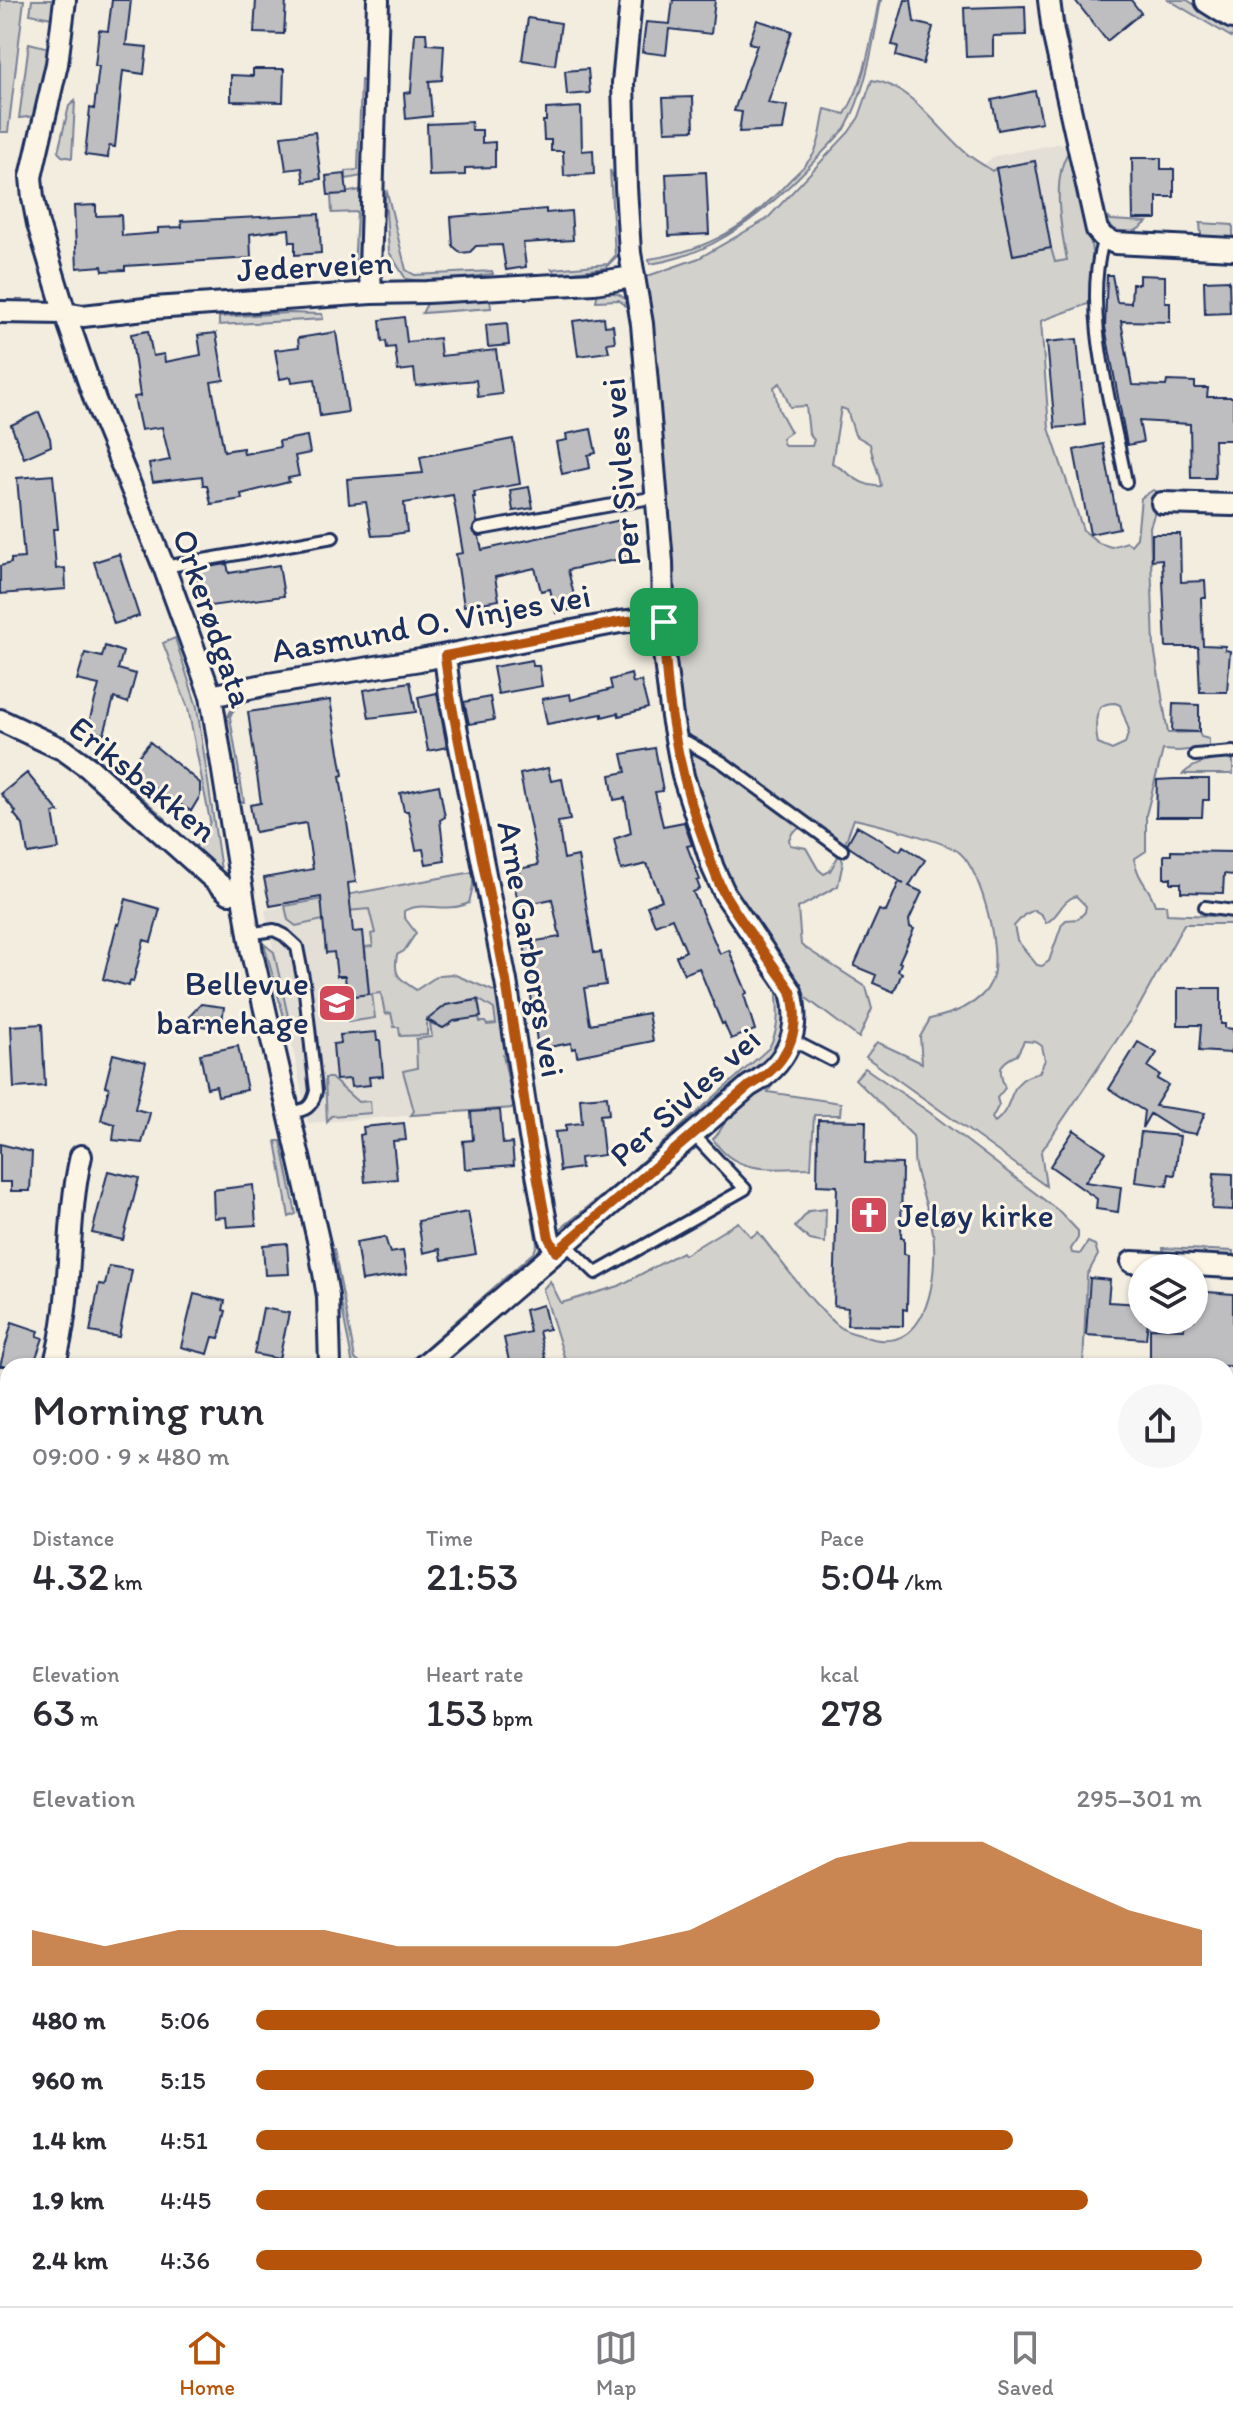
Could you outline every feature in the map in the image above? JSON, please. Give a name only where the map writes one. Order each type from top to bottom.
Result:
[{"type":"street","name":"Orkerødgata","points":[[65,0],[56,74],[31,177],[38,224],[95,400],[164,567],[211,696],[248,934],[321,1255],[328,1296],[330,1358]]},
{"type":"street","points":[[371,293],[378,0]]},
{"type":"street","name":"Per Sivles vei","points":[[432,1358],[749,1086],[781,1062],[792,1040],[796,1015],[791,991],[725,894],[692,811],[676,742],[664,653],[662,562],[642,324],[633,277],[623,111],[626,34],[631,0]]},
{"type":"street","points":[[1049,0],[1053,32],[1097,230],[1115,243],[1233,249]]},
{"type":"street","points":[[1209,0],[1233,15]]},
{"type":"street","name":"Jederveien","points":[[0,312],[83,316],[371,293],[594,283],[633,277]]},
{"type":"street","points":[[1162,503],[1233,505]]},
{"type":"street","name":"Aasmund O. Vinjes vei","points":[[211,696],[620,622],[646,619],[664,622]]},
{"type":"street","name":"Arne Garborgs vei","points":[[445,656],[450,696],[506,981],[549,1238],[560,1247]]},
{"type":"street","name":"Eriksbakken","points":[[0,720],[64,750],[120,793],[229,893],[241,893]]},
{"type":"street","points":[[56,1358],[62,1332],[75,1185],[81,1156]]},
{"type":"street","points":[[1208,1266],[1233,1267]]},
{"type":"lane","points":[[1104,238],[1099,252],[1096,329],[1126,482]]},
{"type":"lane","points":[[480,529],[656,497]]},
{"type":"lane","points":[[164,567],[333,537]]},
{"type":"lane","points":[[676,742],[687,742],[731,767],[842,850]]},
{"type":"lane","points":[[1195,755],[1233,752]]},
{"type":"lane","points":[[1205,907],[1233,911]]},
{"type":"lane","points":[[248,934],[274,930],[297,947],[316,1091],[308,1109],[290,1113]]},
{"type":"lane","points":[[792,1040],[831,1060]]},
{"type":"lane","points":[[560,1247],[596,1273],[745,1189],[693,1134]]},
{"type":"shaded area","points":[[0,0],[24,0],[8,132],[0,132]]},
{"type":"shaded area","points":[[32,0],[55,0],[52,18],[30,14]]},
{"type":"shaded area","points":[[879,0],[864,82],[845,129],[781,194],[734,231],[680,257],[650,264],[649,259],[691,249],[728,233],[760,210],[808,162],[817,146],[825,109],[845,114],[852,101],[867,59]]},
{"type":"shaded area","points":[[1055,0],[1060,0],[1103,213],[1111,220],[1147,222],[1134,232],[1116,230],[1099,214]]},
{"type":"shaded area","points":[[1169,0],[1187,0],[1233,29],[1233,38]]},
{"type":"shaded area","points":[[29,43],[49,48],[36,116],[19,118]]},
{"type":"shaded area","points":[[361,80],[365,82],[362,176],[346,179],[346,171],[358,170]]},
{"type":"shaded area","points":[[872,80],[886,84],[923,109],[969,156],[992,171],[996,168],[1013,255],[1051,248],[1055,262],[1067,260],[1059,189],[1060,175],[1069,151],[1073,155],[1089,232],[1094,276],[1088,304],[1041,321],[1049,428],[1083,530],[1099,543],[1111,547],[1127,542],[1131,545],[1137,538],[1141,498],[1153,490],[1158,492],[1160,510],[1155,512],[1150,527],[1154,647],[1168,733],[1199,732],[1201,737],[1209,739],[1209,748],[1163,750],[1146,815],[1146,851],[1134,859],[1155,905],[1166,905],[1167,914],[1233,917],[1233,924],[1184,924],[1137,1010],[1041,1152],[1046,1186],[866,1057],[877,1042],[922,1063],[920,1037],[930,1019],[973,1002],[991,982],[994,969],[992,934],[983,895],[968,863],[960,853],[941,844],[854,819],[844,846],[800,817],[739,767],[689,739],[679,725],[642,278],[699,258],[767,219],[849,132],[859,117]],"holes":[[[780,383],[790,407],[806,406],[809,434],[814,440],[812,446],[786,446],[783,443],[782,438],[791,432],[779,410],[774,387]],[[841,408],[847,410],[855,435],[870,444],[881,486],[861,482],[832,463]],[[1113,703],[1120,705],[1129,730],[1125,744],[1112,750],[1098,744],[1096,725],[1101,707]],[[1076,896],[1086,906],[1085,912],[1078,919],[1066,920],[1062,924],[1049,961],[1042,966],[1037,965],[1017,940],[1014,926],[1034,910],[1042,915],[1046,923]],[[1024,1041],[1042,1046],[1045,1060],[1039,1073],[1028,1076],[1015,1087],[1006,1109],[995,1122],[992,1118],[999,1105],[997,1098],[1005,1088],[1001,1068],[1017,1055]]]},
{"type":"shaded area","points":[[75,101],[72,158],[58,152],[69,106]]},
{"type":"shaded area","points":[[1061,143],[1073,155],[1094,254],[1000,282],[993,172],[983,165],[995,156]]},
{"type":"shaded area","points":[[610,170],[615,181],[620,253],[605,268],[557,274],[552,269],[608,264],[615,256]]},
{"type":"shaded area","points":[[361,190],[358,263],[354,269],[357,212],[332,213],[331,195]]},
{"type":"shaded area","points":[[387,192],[406,270],[415,275],[492,271],[493,274],[439,281],[406,279],[389,252]]},
{"type":"shaded area","points":[[1200,223],[1233,225],[1233,240],[1207,239],[1201,235]]},
{"type":"shaded area","points":[[598,292],[620,295],[632,312],[619,300],[596,301]]},
{"type":"shaded area","points":[[490,300],[491,308],[422,313],[428,302]]},
{"type":"shaded area","points":[[322,314],[323,319],[219,325],[219,317]]},
{"type":"shaded area","points":[[175,638],[197,707],[221,870],[215,870],[193,849],[205,837],[210,821],[188,708],[163,643]]},
{"type":"shaded area","points":[[267,693],[271,697],[241,704],[230,717],[244,802],[238,802],[227,718],[234,705],[242,699]]},
{"type":"shaded area","points":[[683,748],[713,759],[728,769],[800,828],[793,832],[790,845],[806,848],[824,874],[830,871],[840,853],[843,862],[838,886],[798,908],[801,945],[866,987],[872,1009],[859,1038],[801,994],[725,876]]},
{"type":"shaded area","points":[[94,755],[166,819],[164,823],[93,759]]},
{"type":"shaded area","points":[[1233,757],[1233,774],[1183,774],[1200,764]]},
{"type":"shaded area","points":[[473,872],[469,903],[404,911],[404,917],[416,933],[404,951],[397,955],[396,968],[401,979],[416,990],[439,975],[453,974],[496,992],[507,1054],[503,1055],[514,1108],[411,1115],[414,1111],[403,1071],[417,1068],[416,1039],[432,1037],[430,1023],[443,1028],[451,1023],[450,1013],[427,1018],[427,1035],[400,1036],[391,1013],[385,1014],[381,993],[372,994],[375,1018],[348,1022],[345,997],[369,994],[365,947],[373,946],[371,934],[375,933],[369,909],[323,913],[323,920],[296,926],[288,920],[285,906]],"holes":[[[478,999],[494,1009],[496,1024],[487,1025],[480,1022],[479,1017],[453,1004]]]},
{"type":"shaded area","name":"Bellevue barnehage","points":[[371,891],[391,1012],[477,998],[494,1009],[514,1108],[308,1123],[265,910]]},
{"type":"shaded area","points":[[264,944],[274,952],[289,1021],[285,1021]]},
{"type":"shaded area","points":[[776,980],[789,1014],[772,1062],[575,1224],[557,1232],[536,1120],[538,1116],[559,1230],[619,1182],[769,1048],[777,1022]]},
{"type":"shaded area","points":[[865,1068],[929,1112],[1060,1212],[1078,1231],[1072,1253],[1080,1254],[1088,1242],[1095,1245],[1098,1255],[1087,1275],[1083,1358],[565,1358],[543,1289],[550,1281],[561,1303],[619,1286],[682,1252],[684,1255],[738,1222],[751,1237],[758,1232],[810,1298],[848,1332],[886,1340],[902,1336],[914,1327],[929,1297],[934,1244],[915,1166],[913,1136],[855,1079]]},
{"type":"shaded area","points":[[325,1078],[331,1078],[358,1102],[370,1101],[371,1113],[331,1116],[327,1122]]},
{"type":"shaded area","points":[[776,1080],[768,1092],[841,1103],[840,1115],[814,1115],[811,1168],[769,1169],[744,1164],[722,1151],[713,1139],[736,1106]]},
{"type":"shaded area","points":[[276,1141],[281,1141],[296,1214],[289,1217]]},
{"type":"shaded area","points":[[826,1209],[825,1243],[810,1240],[795,1227],[809,1211]]},
{"type":"shaded area","points":[[532,1215],[540,1235],[537,1257],[414,1358],[534,1252],[537,1244]]},
{"type":"shaded area","points":[[1163,1248],[1233,1251],[1233,1260],[1208,1258],[1208,1254],[1164,1254]]},
{"type":"shaded area","points":[[334,1249],[355,1358],[351,1358],[331,1250]]},
{"type":"building","points":[[112,0],[131,0],[126,45],[147,47],[144,74],[123,71],[115,147],[109,146],[108,158],[85,155],[99,66],[95,66],[99,30],[108,31]]},
{"type":"building","points":[[256,0],[286,0],[284,34],[254,33]]},
{"type":"building","points":[[673,0],[715,0],[711,34],[669,29],[666,55],[642,52],[646,22],[670,24]]},
{"type":"building","points":[[905,0],[911,0],[914,22],[933,27],[923,64],[896,56],[898,46],[892,45]]},
{"type":"building","points":[[1075,0],[1131,0],[1141,13],[1107,41]]},
{"type":"building","points":[[1025,6],[1026,35],[993,36],[993,56],[966,57],[964,8]]},
{"type":"building","points":[[528,18],[561,23],[555,65],[522,60]]},
{"type":"building","points":[[757,20],[792,31],[768,103],[787,106],[783,130],[739,132],[742,112],[734,111],[757,45],[749,43]]},
{"type":"building","points":[[415,33],[426,33],[427,44],[444,45],[442,80],[429,81],[432,116],[406,119],[404,93],[411,92]]},
{"type":"building","points":[[253,69],[284,69],[283,102],[231,101],[231,75],[253,76]]},
{"type":"building","points":[[588,69],[590,93],[567,95],[565,71]]},
{"type":"building","points":[[1035,91],[1042,122],[998,130],[992,100]]},
{"type":"building","points":[[693,97],[694,130],[665,131],[663,98]]},
{"type":"building","points":[[581,107],[582,151],[593,150],[594,174],[564,176],[563,151],[551,151],[551,140],[544,140],[543,121],[546,121],[546,109]]},
{"type":"building","points":[[471,122],[472,130],[482,130],[482,143],[495,142],[495,167],[465,168],[465,175],[429,176],[427,124]]},
{"type":"building","points":[[315,132],[321,179],[304,182],[302,168],[286,170],[281,136]]},
{"type":"building","points":[[1132,158],[1161,158],[1161,169],[1174,169],[1174,197],[1157,197],[1157,219],[1133,219]]},
{"type":"building","points":[[1035,161],[1051,248],[1013,255],[996,168]]},
{"type":"building","points":[[706,172],[709,234],[669,236],[666,174]]},
{"type":"building","points":[[345,174],[347,194],[328,195],[326,176]]},
{"type":"building","points":[[96,205],[96,216],[121,215],[122,236],[158,233],[158,228],[182,227],[181,221],[319,214],[321,253],[295,255],[295,242],[290,242],[289,229],[250,234],[251,258],[125,266],[125,270],[103,271],[102,266],[77,268],[74,206]]},
{"type":"building","points":[[546,209],[546,213],[571,211],[573,240],[523,243],[526,267],[506,270],[502,245],[476,246],[470,252],[461,253],[453,246],[451,217]]},
{"type":"building","points":[[1107,275],[1112,275],[1117,302],[1131,303],[1132,284],[1139,284],[1139,275],[1165,276],[1165,302],[1170,302],[1170,322],[1121,321],[1132,385],[1166,386],[1167,381],[1195,382],[1195,388],[1208,388],[1207,397],[1233,397],[1233,440],[1214,440],[1215,478],[1191,478],[1190,424],[1139,421],[1143,442],[1127,445],[1105,327]]},
{"type":"building","points":[[1229,280],[1230,313],[1205,314],[1204,281]]},
{"type":"building","points":[[404,317],[407,342],[439,338],[441,356],[496,350],[502,394],[478,397],[476,380],[416,386],[414,369],[398,371],[395,347],[387,348],[386,341],[382,342],[380,320]]},
{"type":"building","points":[[604,317],[605,326],[613,325],[615,342],[607,343],[609,352],[578,356],[573,321]]},
{"type":"building","points":[[507,323],[509,345],[488,347],[486,325]]},
{"type":"building","points":[[148,331],[153,356],[164,354],[165,362],[201,355],[198,335],[216,333],[224,380],[211,382],[224,451],[243,448],[244,454],[280,447],[279,441],[307,436],[310,453],[295,456],[299,476],[288,478],[289,482],[241,494],[242,499],[211,504],[202,476],[153,482],[149,464],[170,460],[162,427],[141,430],[134,397],[140,396],[131,334]]},
{"type":"building","points":[[336,332],[348,412],[320,416],[315,379],[292,382],[291,377],[280,379],[275,350],[299,347],[298,338]]},
{"type":"building","points":[[1077,339],[1085,425],[1055,428],[1047,342]]},
{"type":"building","points":[[39,412],[51,446],[24,458],[11,425]]},
{"type":"building","points":[[591,429],[596,453],[588,455],[590,468],[562,474],[556,442],[567,440],[566,434]]},
{"type":"building","points":[[513,439],[520,484],[474,492],[477,522],[472,530],[479,537],[482,550],[621,520],[629,557],[568,570],[577,608],[556,613],[550,589],[541,591],[535,568],[495,577],[499,600],[464,606],[456,554],[463,553],[453,495],[404,503],[407,532],[389,535],[372,536],[366,502],[349,504],[347,479],[423,473],[420,457]]},
{"type":"building","points":[[1103,444],[1119,528],[1090,534],[1074,450]]},
{"type":"building","points":[[53,475],[58,529],[53,529],[56,569],[65,568],[66,589],[0,594],[0,566],[11,563],[11,559],[24,558],[17,478]]},
{"type":"building","points":[[529,487],[533,508],[513,511],[510,490]]},
{"type":"building","points":[[1152,534],[1180,534],[1181,582],[1205,581],[1206,598],[1201,598],[1203,645],[1225,646],[1225,650],[1230,651],[1227,692],[1200,692],[1198,647],[1166,647],[1162,559],[1152,560]]},
{"type":"building","points":[[119,554],[139,616],[114,624],[94,562]]},
{"type":"building","points":[[227,564],[229,573],[279,565],[284,596],[203,607],[196,569]]},
{"type":"building","points":[[105,646],[123,652],[118,669],[136,674],[128,703],[114,698],[104,734],[87,730],[99,685],[77,680],[85,653],[102,657]]},
{"type":"building","points":[[532,660],[533,666],[539,666],[542,686],[498,694],[493,667]]},
{"type":"building","points":[[631,674],[633,683],[641,681],[648,708],[619,716],[618,713],[602,717],[602,714],[547,724],[542,699],[570,694],[571,700],[612,689],[610,680]]},
{"type":"building","points":[[410,682],[416,712],[369,718],[364,690]]},
{"type":"building","points":[[437,693],[447,747],[428,751],[418,697]]},
{"type":"building","points":[[490,697],[494,720],[469,724],[464,702]]},
{"type":"building","points":[[330,700],[356,882],[348,883],[353,932],[363,931],[369,994],[347,997],[345,976],[337,976],[334,952],[326,953],[321,897],[270,906],[264,878],[313,869],[306,823],[255,832],[250,805],[261,803],[248,712]]},
{"type":"building","points":[[1173,704],[1199,705],[1199,732],[1172,731]]},
{"type":"building","points":[[150,742],[200,783],[200,796],[191,811],[157,790],[129,767]]},
{"type":"building","points":[[655,748],[663,791],[655,792],[663,826],[684,822],[692,845],[687,846],[700,880],[697,881],[700,889],[693,892],[720,954],[729,950],[747,993],[744,995],[755,1030],[731,1039],[699,968],[684,974],[676,956],[686,951],[672,918],[655,925],[647,906],[662,900],[647,864],[621,870],[614,839],[631,833],[625,798],[614,800],[610,775],[626,772],[622,754]]},
{"type":"building","points":[[548,768],[551,781],[562,779],[570,820],[558,822],[564,859],[578,856],[594,953],[601,952],[606,985],[584,988],[590,1024],[648,1013],[653,1041],[577,1056],[576,1048],[572,1049],[571,1043],[538,1049],[524,943],[560,937],[552,899],[519,906],[512,875],[520,874],[519,869],[538,865],[520,774]]},
{"type":"building","points":[[27,773],[59,812],[53,813],[59,849],[28,854],[23,825],[1,794]]},
{"type":"building","points":[[1209,779],[1209,800],[1203,800],[1202,817],[1156,817],[1157,780]]},
{"type":"building","points":[[439,785],[445,817],[440,820],[445,861],[426,864],[423,849],[416,850],[408,811],[404,811],[400,793]]},
{"type":"building","points":[[857,826],[900,851],[903,846],[925,860],[909,886],[922,892],[909,920],[910,927],[914,929],[899,962],[898,971],[902,973],[894,992],[873,983],[876,975],[854,966],[879,910],[886,912],[899,882],[904,884],[849,847],[847,844]]},
{"type":"building","points":[[1171,851],[1233,852],[1233,875],[1224,874],[1223,893],[1181,892],[1181,883],[1171,883],[1171,878],[1164,878],[1164,855],[1171,855]]},
{"type":"building","points":[[126,899],[160,909],[151,942],[144,940],[133,982],[130,981],[129,986],[103,979]]},
{"type":"building","points":[[1178,988],[1221,988],[1221,1024],[1233,1029],[1230,1053],[1199,1051],[1201,1025],[1178,1025]]},
{"type":"building","points":[[478,1000],[481,1017],[454,1021],[443,1028],[427,1020],[446,1005]]},
{"type":"building","points":[[201,1004],[224,1007],[221,1029],[183,1023]]},
{"type":"building","points":[[42,1024],[45,1086],[14,1088],[11,1026]]},
{"type":"building","points":[[376,1032],[377,1040],[380,1040],[383,1076],[369,1077],[370,1085],[351,1087],[350,1079],[336,1080],[333,1044],[341,1043],[340,1035]]},
{"type":"building","points":[[1138,1042],[1157,1053],[1148,1067],[1160,1075],[1157,1079],[1168,1085],[1155,1106],[1205,1113],[1196,1134],[1177,1131],[1150,1114],[1142,1128],[1144,1111],[1109,1089]]},
{"type":"building","points":[[238,1046],[247,1090],[218,1096],[216,1086],[207,1088],[200,1054]]},
{"type":"building","points":[[113,1054],[146,1062],[135,1109],[150,1113],[142,1143],[113,1140],[115,1124],[101,1120]]},
{"type":"building","points":[[607,1096],[609,1114],[600,1115],[604,1155],[580,1158],[581,1168],[560,1171],[555,1132],[566,1131],[566,1125],[582,1123],[580,1098]]},
{"type":"building","points":[[500,1110],[503,1144],[512,1143],[514,1165],[465,1169],[463,1141],[473,1140],[471,1112]]},
{"type":"building","name":"Jeløy kirke","points":[[818,1120],[866,1121],[865,1163],[902,1164],[901,1238],[904,1238],[904,1254],[908,1255],[907,1310],[903,1309],[903,1326],[847,1325],[848,1308],[834,1306],[837,1186],[817,1185]]},
{"type":"building","points":[[404,1123],[406,1140],[393,1141],[397,1179],[365,1182],[360,1135],[364,1134],[363,1127]]},
{"type":"building","points":[[1074,1130],[1106,1152],[1085,1182],[1121,1187],[1118,1212],[1096,1209],[1097,1199],[1050,1166]]},
{"type":"building","points":[[1141,1132],[1180,1136],[1175,1175],[1169,1174],[1167,1186],[1135,1182]]},
{"type":"building","points":[[0,1144],[32,1152],[30,1191],[11,1191],[11,1182],[0,1182]]},
{"type":"building","points":[[108,1171],[139,1178],[123,1240],[92,1233]]},
{"type":"building","points":[[1214,1173],[1233,1174],[1233,1210],[1212,1209]]},
{"type":"building","points":[[253,1185],[256,1225],[227,1227],[226,1217],[214,1218],[213,1190]]},
{"type":"building","points":[[468,1212],[476,1254],[442,1260],[440,1249],[423,1253],[418,1221]]},
{"type":"building","points":[[385,1237],[390,1253],[403,1251],[407,1274],[362,1281],[356,1242]]},
{"type":"building","points":[[287,1243],[289,1274],[265,1275],[263,1245]]},
{"type":"building","points":[[109,1266],[132,1270],[119,1337],[90,1332],[99,1284],[105,1285]]},
{"type":"building","points":[[1090,1278],[1110,1280],[1108,1302],[1128,1303],[1128,1334],[1147,1334],[1146,1339],[1086,1335]]},
{"type":"building","points":[[1208,1292],[1233,1294],[1233,1358],[1150,1358],[1150,1334],[1208,1334]]},
{"type":"building","points":[[194,1294],[225,1301],[223,1310],[226,1311],[219,1338],[213,1337],[208,1354],[181,1347]]},
{"type":"building","points":[[543,1305],[549,1329],[539,1331],[545,1358],[508,1358],[504,1338],[530,1332],[525,1310]]},
{"type":"building","points":[[263,1308],[289,1313],[279,1358],[254,1354]]},
{"type":"building","points":[[12,1322],[39,1331],[37,1336],[43,1338],[36,1358],[2,1358]]},
{"type":"place","name":"Bellevue barnehage","points":[[337,1003]]},
{"type":"place","name":"Jeløy kirke","points":[[869,1215]]},
{"type":"route","points":[[646,619],[664,622],[664,653],[672,717],[692,811],[725,894],[791,991],[795,1027],[781,1062],[556,1252],[549,1238],[530,1137],[506,981],[450,696],[445,656],[620,622],[646,619]]}]
